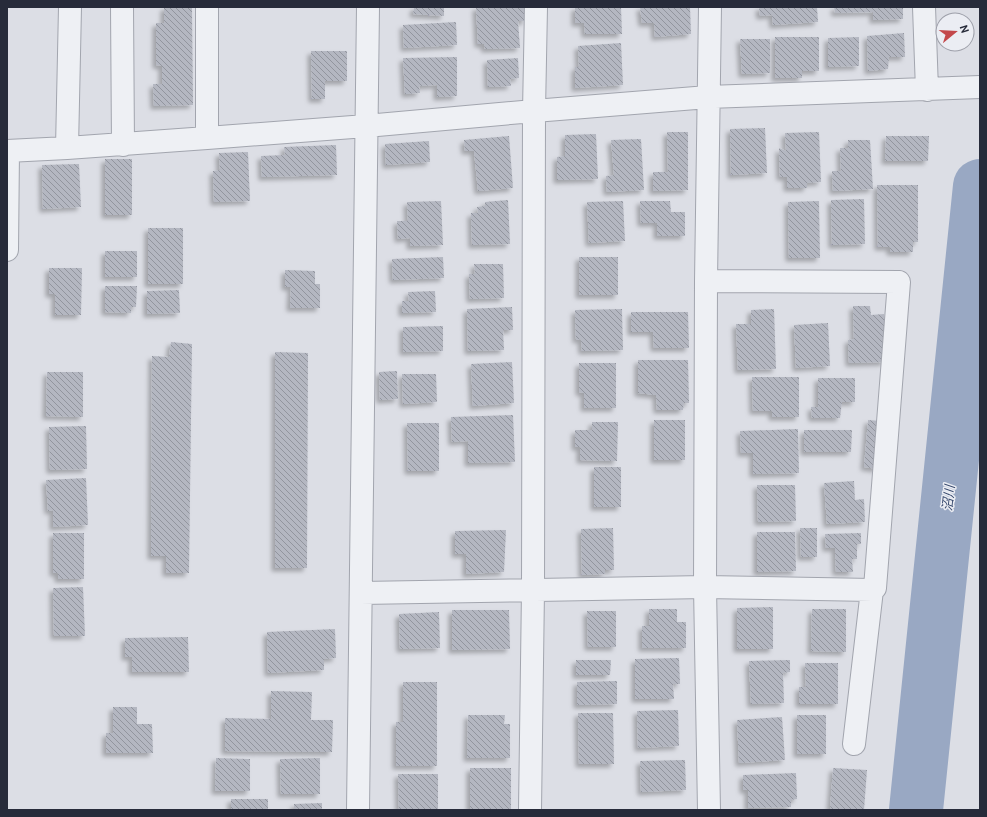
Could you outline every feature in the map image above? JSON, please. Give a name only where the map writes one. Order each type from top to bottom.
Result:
[{"type":"street","points":[[67,148],[70,7]]},
{"type":"street","points":[[122,7],[123,144]]},
{"type":"street","points":[[207,138],[208,7]]},
{"type":"street","points":[[358,810],[368,7]]},
{"type":"street","points":[[530,810],[533,590],[534,111],[536,7]]},
{"type":"street","points":[[709,810],[705,587],[706,281],[710,7]]},
{"type":"street","points":[[924,7],[927,90]]},
{"type":"street","points":[[7,250],[7,151],[366,126],[708,97],[927,90],[970,87]]},
{"type":"street","points":[[706,281],[899,282],[875,588],[872,590],[854,744]]},
{"type":"street","points":[[361,593],[705,587],[872,590]]},
{"type":"building","points":[[164,7],[192,7],[193,105],[154,106],[153,84],[162,84],[162,66],[156,65],[156,23],[164,23]]},
{"type":"building","points":[[414,7],[444,7],[444,16],[413,14]]},
{"type":"building","points":[[476,7],[525,7],[526,21],[518,21],[520,48],[485,49],[484,44],[478,44]]},
{"type":"building","points":[[575,7],[621,7],[622,34],[585,34],[584,23],[575,23]]},
{"type":"building","points":[[640,7],[690,7],[691,34],[655,37],[654,23],[642,23]]},
{"type":"building","points":[[759,7],[817,7],[818,22],[773,25],[772,15],[760,16]]},
{"type":"building","points":[[834,7],[903,7],[903,19],[873,20],[873,12],[835,13]]},
{"type":"building","points":[[456,22],[457,45],[404,48],[403,25]]},
{"type":"building","points":[[904,33],[905,57],[889,57],[888,69],[868,71],[867,36]]},
{"type":"building","points":[[775,37],[819,37],[819,71],[802,71],[802,78],[775,78]]},
{"type":"building","points":[[859,37],[859,66],[828,67],[828,38]]},
{"type":"building","points":[[740,39],[770,39],[770,73],[742,74]]},
{"type":"building","points":[[621,43],[623,85],[575,88],[575,67],[579,67],[578,46]]},
{"type":"building","points":[[311,51],[347,51],[347,81],[325,81],[325,99],[312,99]]},
{"type":"building","points":[[457,57],[457,96],[437,97],[437,85],[419,86],[420,93],[405,94],[403,58]]},
{"type":"building","points":[[518,58],[519,78],[510,79],[511,86],[488,87],[487,60]]},
{"type":"building","points":[[765,128],[767,173],[731,175],[730,129]]},
{"type":"building","points":[[667,132],[688,132],[688,190],[653,191],[653,172],[668,172]]},
{"type":"building","points":[[819,132],[821,182],[807,183],[807,188],[787,188],[787,177],[780,177],[779,148],[786,151],[785,133]]},
{"type":"building","points":[[596,134],[598,179],[557,180],[557,157],[565,156],[565,135]]},
{"type":"building","points":[[509,136],[513,188],[478,191],[474,151],[465,151],[464,140]]},
{"type":"building","points":[[886,136],[929,136],[928,161],[885,161]]},
{"type":"building","points":[[641,139],[644,190],[607,192],[606,176],[614,175],[611,140]]},
{"type":"building","points":[[848,140],[870,140],[873,189],[833,191],[832,171],[841,171],[840,148],[848,148]]},
{"type":"building","points":[[429,141],[430,162],[386,165],[385,144]]},
{"type":"building","points":[[336,145],[337,175],[262,177],[261,156],[285,155],[284,147]]},
{"type":"building","points":[[248,152],[250,201],[214,202],[213,171],[220,170],[219,153]]},
{"type":"building","points":[[105,159],[132,159],[132,215],[105,215]]},
{"type":"building","points":[[79,164],[81,207],[43,209],[42,165]]},
{"type":"building","points":[[877,185],[918,185],[918,242],[913,242],[913,252],[890,252],[890,247],[878,247]]},
{"type":"building","points":[[864,199],[865,244],[832,245],[831,200]]},
{"type":"building","points":[[508,200],[510,244],[472,245],[471,213],[478,213],[477,207],[485,206],[485,202]]},
{"type":"building","points":[[441,201],[443,245],[410,246],[410,238],[398,239],[397,221],[408,221],[407,202]]},
{"type":"building","points":[[623,201],[625,241],[589,243],[587,202]]},
{"type":"building","points":[[640,201],[670,201],[671,212],[685,212],[685,236],[657,236],[657,223],[641,223]]},
{"type":"building","points":[[819,201],[820,258],[789,258],[788,202]]},
{"type":"building","points":[[148,228],[183,228],[183,284],[148,284]]},
{"type":"building","points":[[105,251],[137,251],[137,277],[105,277]]},
{"type":"building","points":[[443,257],[444,278],[393,280],[392,259]]},
{"type":"building","points":[[579,257],[618,257],[618,295],[579,295]]},
{"type":"building","points":[[474,264],[503,264],[504,298],[470,299],[469,274],[475,274]]},
{"type":"building","points":[[49,268],[82,268],[81,315],[55,315],[55,294],[49,294]]},
{"type":"building","points":[[285,270],[315,271],[315,284],[320,284],[320,308],[290,308],[291,287],[285,287]]},
{"type":"building","points":[[105,286],[137,286],[136,307],[131,307],[131,313],[105,312]]},
{"type":"building","points":[[179,290],[180,313],[147,314],[147,291]]},
{"type":"building","points":[[435,291],[436,312],[402,313],[402,301],[409,301],[408,292]]},
{"type":"building","points":[[853,306],[870,306],[871,315],[884,314],[885,362],[849,363],[848,340],[854,339]]},
{"type":"building","points":[[512,307],[513,330],[503,330],[504,350],[468,351],[467,309]]},
{"type":"building","points":[[622,309],[623,350],[582,351],[581,339],[576,340],[575,310]]},
{"type":"building","points":[[774,309],[776,369],[738,370],[736,324],[751,324],[751,310]]},
{"type":"building","points":[[631,312],[688,312],[689,348],[654,348],[653,332],[631,332]]},
{"type":"building","points":[[828,323],[830,366],[796,368],[794,325]]},
{"type":"building","points":[[443,326],[443,351],[403,352],[403,327]]},
{"type":"building","points":[[171,342],[192,344],[189,573],[166,573],[166,556],[151,556],[152,356],[169,357]]},
{"type":"building","points":[[275,352],[308,353],[307,568],[275,568]]},
{"type":"building","points":[[638,360],[688,360],[689,403],[684,403],[683,410],[657,410],[656,395],[638,393]]},
{"type":"building","points":[[512,362],[514,403],[473,406],[471,364]]},
{"type":"building","points":[[579,363],[616,363],[616,408],[584,408],[584,393],[579,392]]},
{"type":"building","points":[[397,371],[398,399],[380,400],[379,372]]},
{"type":"building","points":[[47,372],[83,372],[83,417],[46,416]]},
{"type":"building","points":[[402,374],[436,374],[437,402],[403,404]]},
{"type":"building","points":[[752,377],[799,377],[799,417],[772,417],[772,411],[753,411]]},
{"type":"building","points":[[818,378],[855,378],[855,402],[842,402],[840,418],[812,418],[811,407],[818,407]]},
{"type":"building","points":[[513,415],[515,462],[468,463],[468,441],[452,442],[451,417]]},
{"type":"building","points":[[654,420],[685,420],[685,460],[654,460]]},
{"type":"building","points":[[868,420],[881,421],[878,469],[864,467]]},
{"type":"building","points":[[592,422],[618,422],[617,461],[580,460],[580,447],[575,447],[575,430],[592,430]]},
{"type":"building","points":[[407,423],[439,423],[439,471],[408,471]]},
{"type":"building","points":[[86,426],[87,469],[50,470],[49,427]]},
{"type":"building","points":[[798,429],[799,473],[753,474],[753,453],[741,453],[740,431]]},
{"type":"building","points":[[804,430],[852,430],[851,452],[804,452]]},
{"type":"building","points":[[594,467],[621,467],[621,507],[594,507]]},
{"type":"building","points":[[86,478],[88,525],[53,527],[53,510],[48,511],[46,480]]},
{"type":"building","points":[[854,481],[855,500],[864,499],[865,522],[827,524],[824,483]]},
{"type":"building","points":[[757,485],[795,485],[796,521],[758,522]]},
{"type":"building","points":[[613,528],[614,570],[605,570],[605,574],[582,575],[581,529]]},
{"type":"building","points":[[800,528],[817,528],[817,557],[801,557]]},
{"type":"building","points":[[506,530],[504,572],[466,574],[466,554],[455,554],[455,531]]},
{"type":"building","points":[[757,532],[795,532],[796,571],[757,572]]},
{"type":"building","points":[[53,533],[84,533],[84,579],[58,579],[58,573],[53,573]]},
{"type":"building","points":[[861,533],[861,544],[857,544],[857,559],[852,559],[853,572],[836,572],[835,548],[826,548],[825,534]]},
{"type":"building","points":[[83,587],[85,636],[54,636],[53,588]]},
{"type":"building","points":[[773,607],[773,649],[737,649],[737,608]]},
{"type":"building","points":[[649,609],[677,609],[677,622],[686,622],[686,648],[642,648],[642,626],[649,626]]},
{"type":"building","points":[[812,609],[846,609],[846,652],[811,651]]},
{"type":"building","points":[[452,610],[509,610],[510,649],[452,650]]},
{"type":"building","points":[[587,611],[616,611],[616,647],[588,647]]},
{"type":"building","points":[[439,612],[440,648],[400,649],[399,614]]},
{"type":"building","points":[[335,629],[336,658],[324,659],[324,670],[268,673],[267,632]]},
{"type":"building","points":[[188,637],[189,672],[132,672],[132,657],[125,657],[125,638]]},
{"type":"building","points":[[679,658],[680,684],[673,684],[674,699],[635,699],[635,659]]},
{"type":"building","points":[[576,660],[611,660],[610,675],[576,675]]},
{"type":"building","points":[[790,660],[790,672],[783,673],[784,703],[751,704],[749,661]]},
{"type":"building","points":[[805,663],[838,663],[838,704],[799,704],[799,687],[806,687]]},
{"type":"building","points":[[617,681],[617,704],[577,705],[577,682]]},
{"type":"building","points":[[403,682],[437,682],[437,766],[396,766],[396,722],[403,722]]},
{"type":"building","points":[[271,691],[312,692],[311,720],[333,720],[332,752],[225,751],[225,718],[271,719]]},
{"type":"building","points":[[113,707],[137,707],[137,724],[152,724],[153,753],[106,753],[106,733],[113,733]]},
{"type":"building","points":[[678,710],[679,746],[638,748],[637,711]]},
{"type":"building","points":[[578,713],[613,713],[614,764],[579,764]]},
{"type":"building","points":[[468,715],[505,715],[504,724],[510,724],[510,758],[467,758]]},
{"type":"building","points":[[797,715],[826,715],[826,754],[797,754]]},
{"type":"building","points":[[782,717],[785,760],[739,763],[737,720]]},
{"type":"building","points":[[216,758],[250,759],[250,791],[215,791]]},
{"type":"building","points":[[320,758],[320,794],[281,794],[280,759]]},
{"type":"building","points":[[685,760],[686,790],[641,792],[640,761]]},
{"type":"building","points":[[470,768],[511,768],[511,810],[470,810]]},
{"type":"building","points":[[833,768],[867,770],[864,810],[830,810]]},
{"type":"building","points":[[796,773],[797,799],[791,800],[791,807],[748,808],[748,790],[743,790],[743,775]]},
{"type":"building","points":[[398,774],[438,774],[438,810],[399,810]]},
{"type":"building","points":[[231,799],[268,799],[268,810],[231,810]]},
{"type":"building","points":[[322,803],[322,810],[294,810],[294,804]]},
{"type":"waterway","name":"沼川","points":[[916,810],[980,186]]}]
